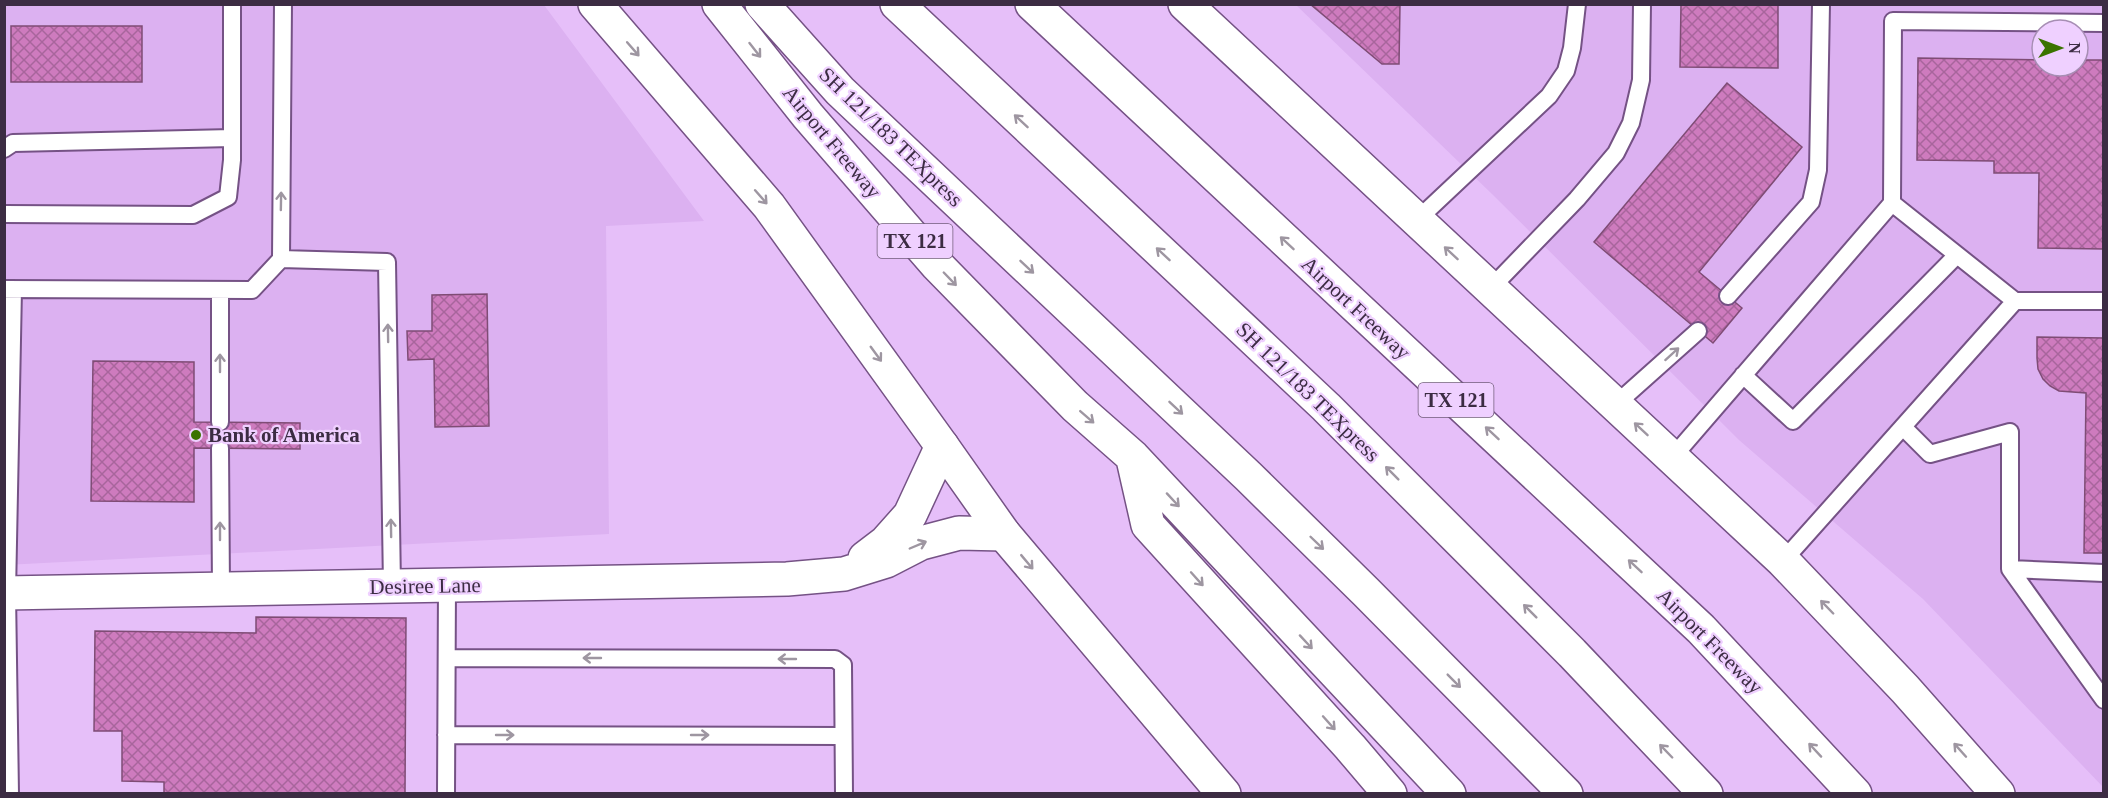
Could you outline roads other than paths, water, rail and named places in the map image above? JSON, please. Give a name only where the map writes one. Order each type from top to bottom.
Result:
[{"type":"main road","points":[[595,4],[769,206],[1004,534],[1224,794]]},
{"type":"main road","name":"Airport Freeway","points":[[719,4],[808,116],[937,266],[1075,406],[1133,457],[1449,794]]},
{"type":"main road","name":"SH 121/183 TEXpress","points":[[762,4],[840,91],[1248,476],[1566,794]]},
{"type":"main road","name":"SH 121/183 TEXpress","points":[[897,4],[1326,407],[1572,653],[1706,794]]},
{"type":"main road","points":[[1185,4],[1783,561],[1905,689],[1998,794]]},
{"type":"main road","name":"Airport Freeway","points":[[1039,9],[1701,629],[1855,794]]},
{"type":"main road","points":[[844,574],[886,542],[910,515],[942,446]]},
{"type":"main road","points":[[1133,457],[1148,525],[1390,794]]},
{"type":"main road","name":"Desiree Lane","points":[[6,593],[787,579],[844,574],[886,561],[921,543],[959,533],[1004,534]]},
{"type":"lane","points":[[4,214],[193,215],[228,197],[232,160],[232,4]]},
{"type":"lane","points":[[10,794],[6,593],[9,289],[252,290],[281,259],[283,4]]},
{"type":"lane","points":[[1416,221],[1549,96],[1566,71],[1572,48],[1577,4]]},
{"type":"lane","points":[[1490,289],[1577,199],[1616,153],[1631,123],[1641,80],[1642,4]]},
{"type":"lane","points":[[1728,296],[1811,202],[1818,170],[1821,4]]},
{"type":"lane","points":[[1672,458],[1892,203],[1893,21],[2103,23]]},
{"type":"lane","points":[[4,149],[13,143],[232,138]]},
{"type":"lane","points":[[1892,203],[2015,301],[2103,301]]},
{"type":"lane","points":[[1743,375],[1793,421],[1957,255]]},
{"type":"lane","points":[[281,259],[387,262],[392,586]]},
{"type":"lane","points":[[220,290],[220,422]]},
{"type":"lane","points":[[1783,561],[2015,301]]},
{"type":"lane","points":[[1616,405],[1698,331]]},
{"type":"lane","points":[[1903,427],[1930,454],[2010,432],[2010,569],[2103,700]]},
{"type":"lane","points":[[220,448],[221,589]]},
{"type":"lane","points":[[2010,569],[2103,573]]},
{"type":"lane","points":[[446,794],[447,585]]},
{"type":"lane","points":[[447,658],[836,659],[843,665],[844,794]]},
{"type":"lane","points":[[446,735],[843,736]]},
{"type":"place","name":"Bank of America","points":[[196,435]]}]
